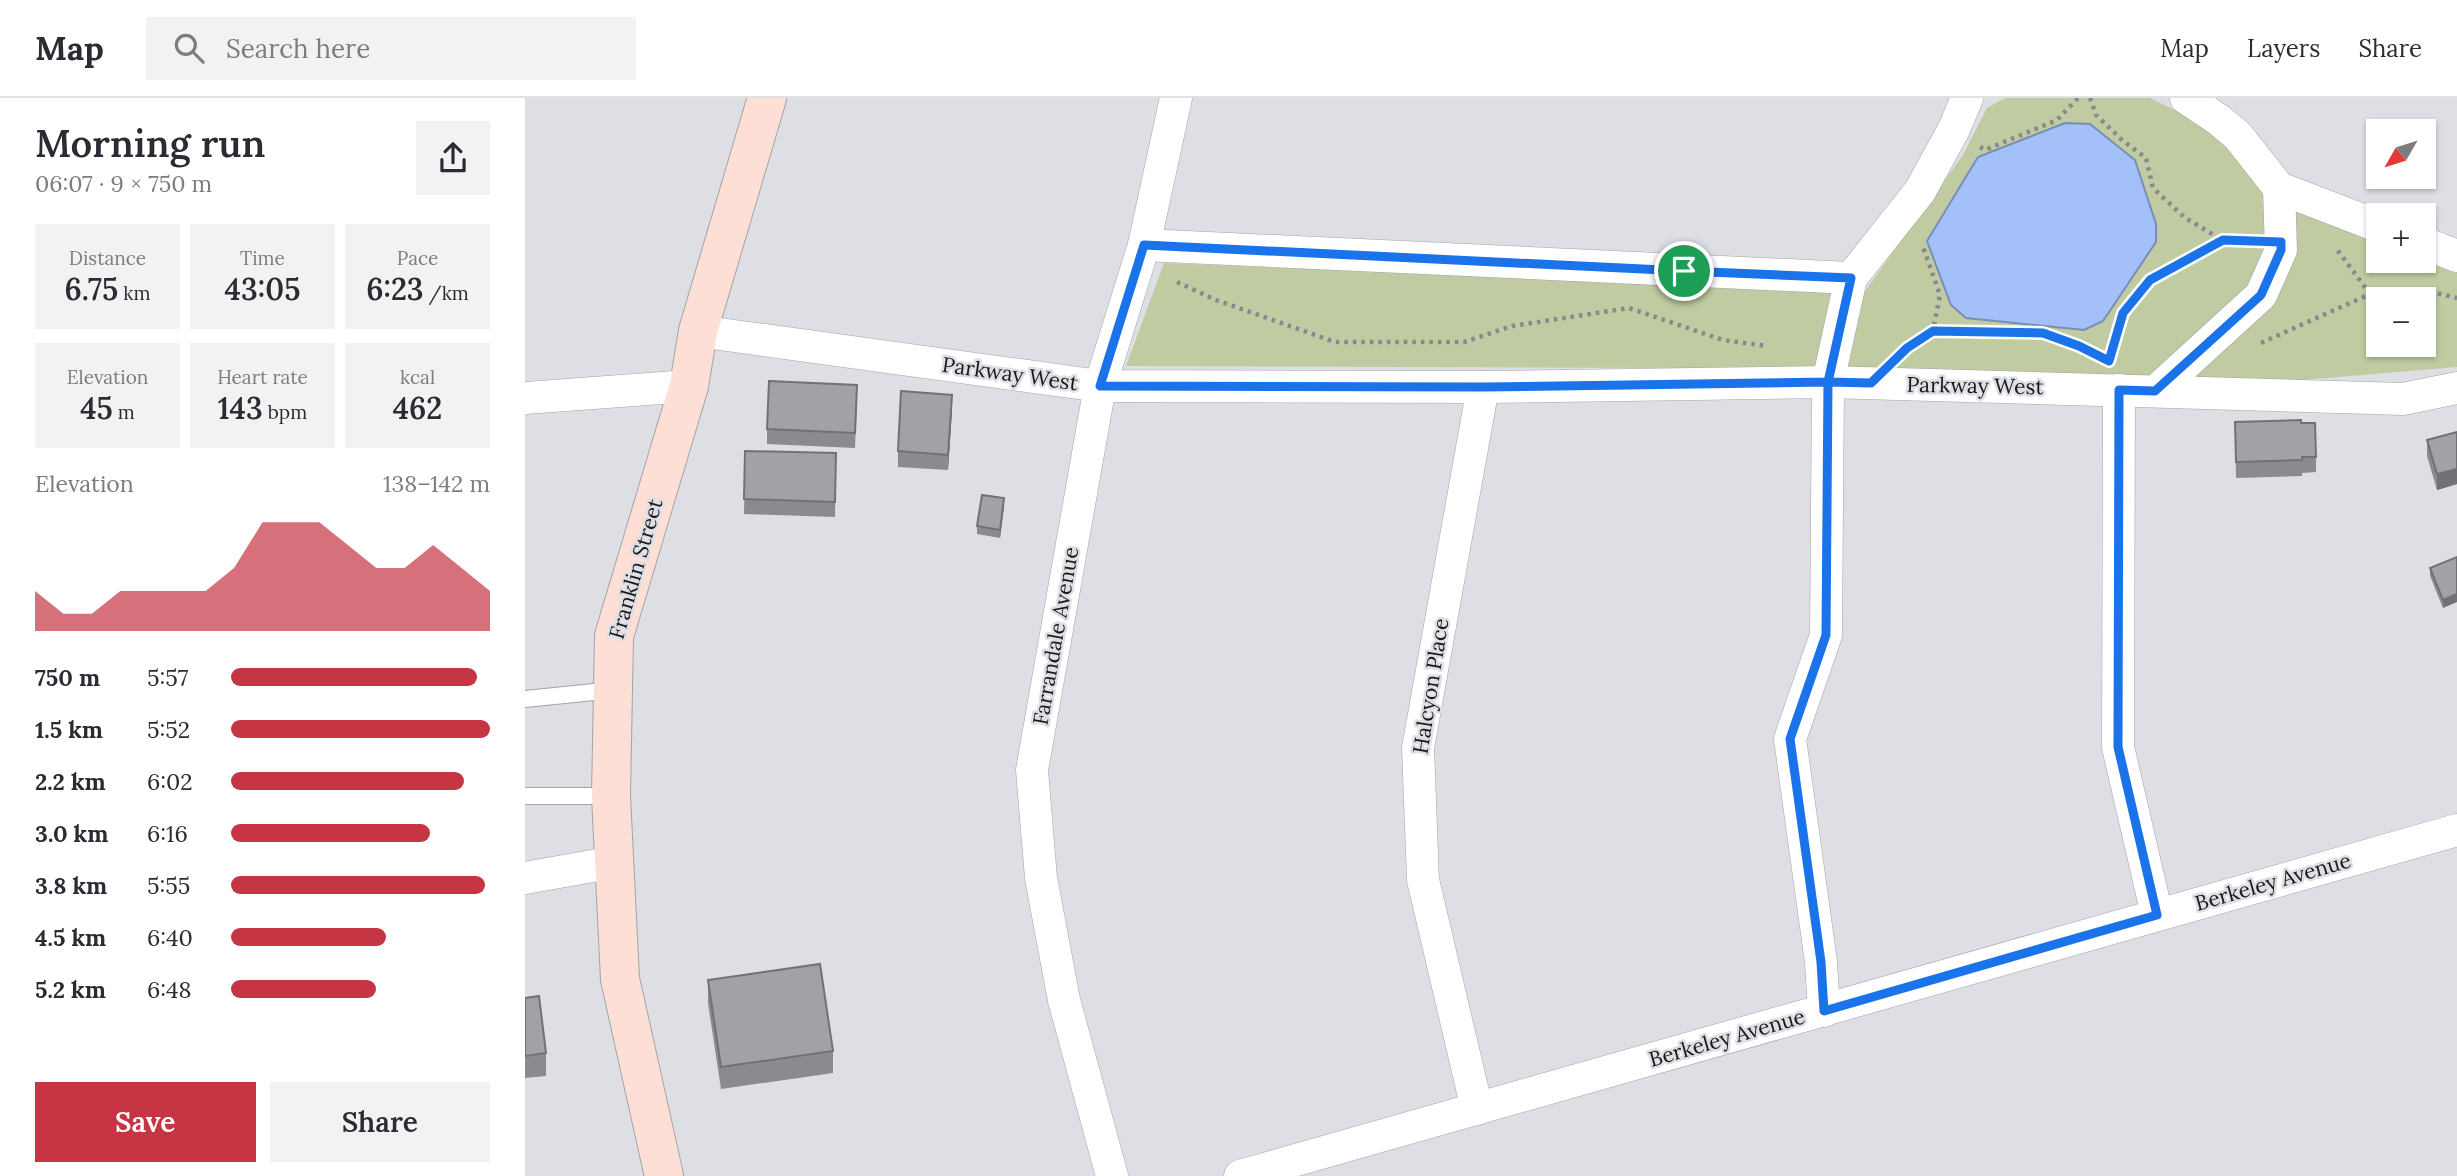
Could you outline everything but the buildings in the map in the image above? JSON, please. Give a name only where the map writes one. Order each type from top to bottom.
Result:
[{"type":"main road","name":"Franklin Street","points":[[664,1176],[619,979],[611,796],[614,636],[689,386],[698,331],[767,98]]},
{"type":"street","name":"Farrandale Avenue","points":[[1112,1176],[1064,1000],[1041,878],[1032,769],[1100,386],[1141,255],[1176,98]]},
{"type":"street","points":[[1824,1011],[1821,962],[1790,739],[1826,635],[1828,382],[1851,278],[1920,191],[1954,129],[1967,98]]},
{"type":"street","points":[[2186,98],[2238,136],[2279,188],[2366,221]]},
{"type":"street","points":[[2155,391],[2261,295],[2281,250],[2279,188]]},
{"type":"street","points":[[2436,248],[2457,256]]},
{"type":"street","points":[[1141,255],[1851,278]]},
{"type":"street","name":"Parkway West","points":[[698,331],[1100,386],[1483,387],[1828,382],[2403,399],[2457,388]]},
{"type":"street","points":[[525,398],[689,386]]},
{"type":"street","name":"Halcyon Place","points":[[1477,1109],[1423,880],[1418,748],[1483,387]]},
{"type":"street","points":[[2119,390],[2118,747],[2157,915]]},
{"type":"street","name":"Berkeley Avenue","points":[[1240,1176],[2457,830]]},
{"type":"street","points":[[525,878],[615,862]]},
{"type":"lane","points":[[525,699],[613,690]]},
{"type":"lane","points":[[525,796],[611,796]]},
{"type":"path","points":[[1954,129],[1985,150],[2057,120],[2078,98]]},
{"type":"path","points":[[2090,98],[2096,115],[2146,158],[2153,188],[2184,217],[2223,240],[2281,242]]},
{"type":"path","points":[[1925,236],[1922,243],[1940,295],[1933,331]]},
{"type":"path","points":[[1871,383],[1907,348],[1933,331],[2043,333],[2109,361],[2123,313],[2150,280],[2223,240]]},
{"type":"path","points":[[2332,242],[2366,289]]},
{"type":"path","points":[[1141,255],[1216,300],[1335,342],[1464,341],[1511,326],[1629,308],[1723,340],[1775,348]]},
{"type":"path","points":[[2436,293],[2457,298]]},
{"type":"path","points":[[2260,343],[2366,296]]},
{"type":"green space","points":[[2005,98],[2150,98],[2216,130],[2366,225],[2366,273],[2436,273],[2436,255],[2457,263],[2457,367],[2303,380],[1899,369],[1126,366],[1164,263],[1865,291],[1963,155],[1987,108]]},
{"type":"water","points":[[2065,123],[2090,124],[2135,160],[2156,224],[2156,242],[2103,321],[2084,330],[1966,318],[1951,305],[1927,241],[1978,157]]},
{"type":"route","points":[[1684,271],[1144,245],[1100,386],[1483,387],[1828,382],[1826,635],[1790,739],[1821,962],[1824,1011],[2157,915],[2118,747],[2119,390],[2155,391],[2261,295],[2281,250],[2281,242],[2223,240],[2150,280],[2123,313],[2109,361],[2043,333],[1933,331],[1907,348],[1871,383],[1828,382],[1851,278],[1684,271]]}]
